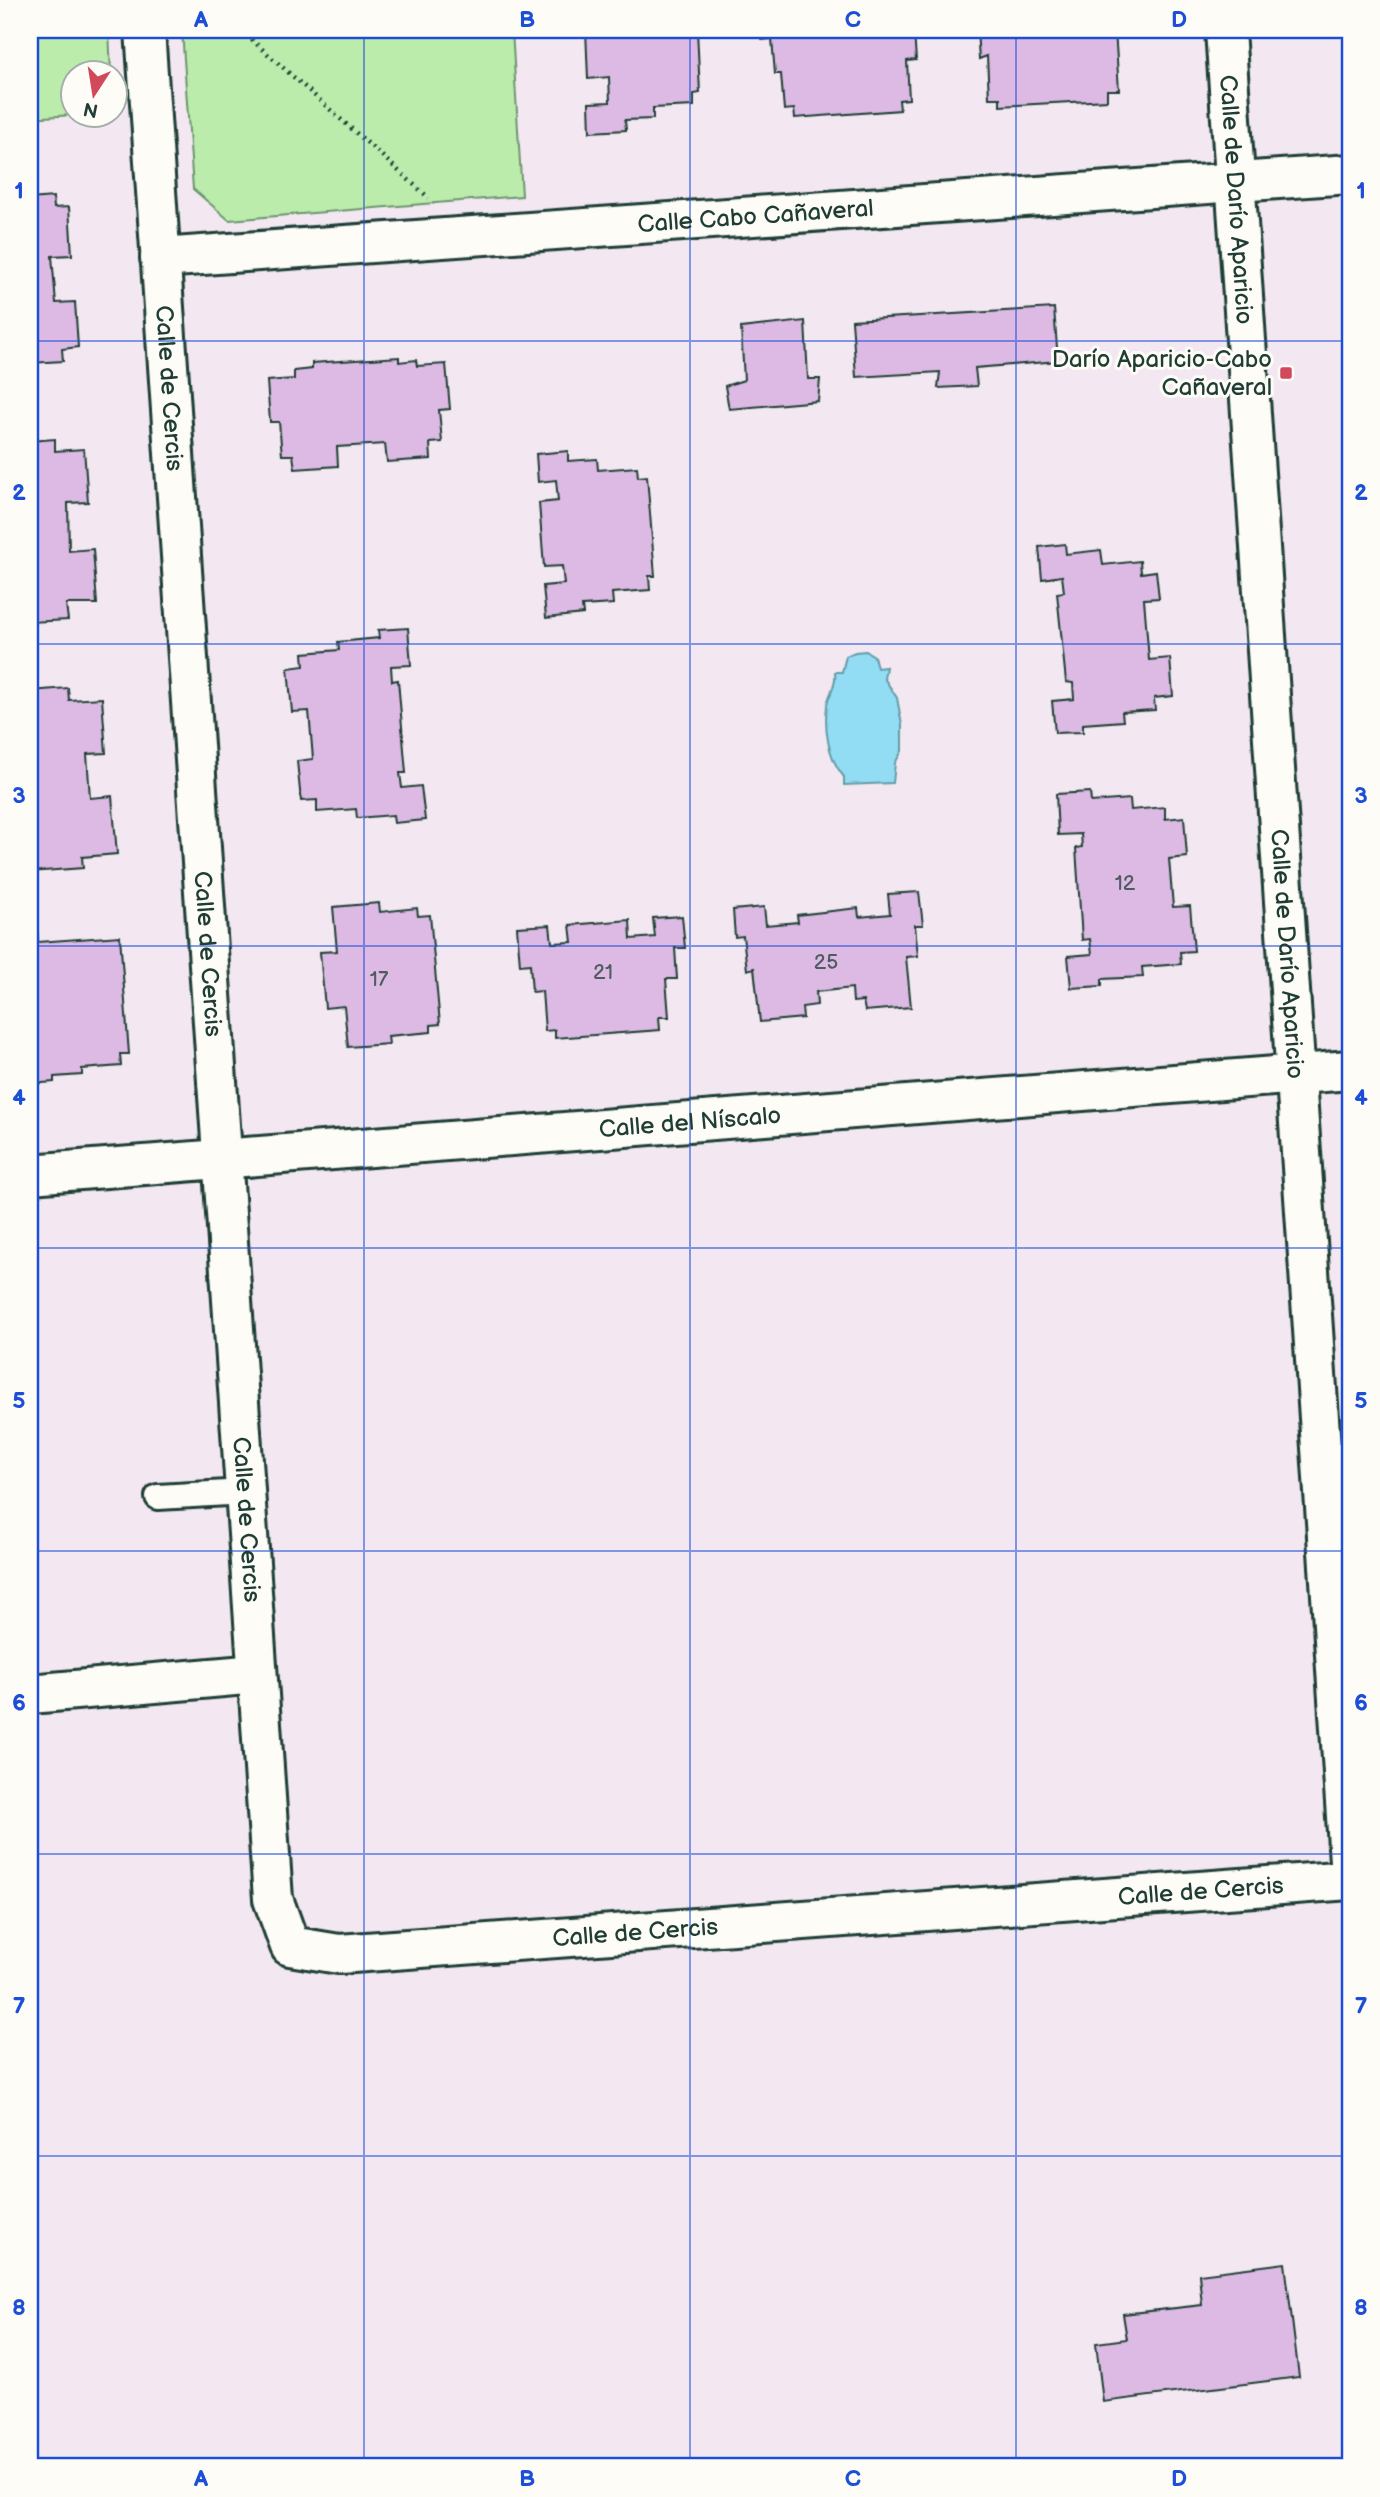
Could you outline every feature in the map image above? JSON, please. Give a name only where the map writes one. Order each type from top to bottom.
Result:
[{"type":"street","name":"Calle de Cercis","points":[[145,30],[273,1899],[290,1946],[339,1954],[1350,1878]]},
{"type":"street","name":"Calle de Darío Aparicio","points":[[1225,30],[1350,1878]]},
{"type":"street","name":"Calle Cabo Cañaveral","points":[[160,258],[1350,174]]},
{"type":"street","name":"Calle del Níscalo","points":[[30,1174],[1350,1070]]},
{"type":"street","points":[[30,1695],[257,1674]]},
{"type":"lane","points":[[158,1497],[245,1492]]},
{"type":"path","points":[[240,30],[471,236]]},
{"type":"green space","points":[[30,30],[109,30],[110,60],[60,60],[60,116],[30,118]]},
{"type":"green space","points":[[182,30],[512,30],[522,196],[229,220],[193,189]]},
{"type":"water","points":[[866,651],[874,656],[877,668],[886,667],[884,678],[897,698],[902,725],[902,751],[895,763],[893,783],[844,785],[844,777],[834,761],[828,743],[827,705],[835,681],[835,672],[842,672],[846,656]]},
{"type":"building","points":[[586,30],[697,30],[700,93],[694,94],[694,106],[653,108],[653,119],[625,120],[626,130],[590,132],[589,103],[610,102],[609,77],[588,79]]},
{"type":"building","points":[[761,30],[924,30],[914,32],[916,60],[907,61],[909,99],[899,100],[900,110],[795,118],[794,109],[784,110],[781,74],[775,74],[772,39],[762,40]]},
{"type":"building","points":[[977,30],[1115,30],[1119,90],[1107,90],[1107,100],[1000,106],[1000,98],[989,98],[987,56],[979,59]]},
{"type":"building","points":[[53,197],[54,208],[69,207],[72,255],[52,256],[56,303],[75,302],[78,347],[62,349],[63,361],[30,363],[30,199]]},
{"type":"building","points":[[1054,308],[1058,361],[975,368],[977,386],[938,388],[940,372],[856,377],[852,320]]},
{"type":"building","points":[[805,321],[808,379],[820,379],[818,401],[729,409],[725,386],[744,380],[741,328]]},
{"type":"building","points":[[399,357],[399,362],[416,360],[417,366],[446,364],[450,409],[439,410],[442,442],[430,443],[431,459],[387,462],[385,444],[337,447],[338,466],[295,469],[293,455],[282,455],[279,422],[270,422],[267,381],[294,379],[294,371],[312,369],[312,363]]},
{"type":"building","points":[[55,439],[55,451],[84,449],[88,502],[68,503],[69,551],[93,549],[97,604],[66,604],[68,620],[30,622],[30,441]]},
{"type":"building","points":[[568,451],[568,461],[597,459],[598,470],[637,467],[638,477],[647,476],[655,576],[649,576],[650,590],[612,593],[613,604],[582,606],[583,614],[546,618],[543,586],[564,584],[562,566],[544,567],[539,503],[558,501],[556,480],[538,482],[536,454]]},
{"type":"building","points":[[1065,544],[1066,554],[1101,550],[1103,565],[1140,561],[1141,573],[1156,571],[1159,598],[1144,599],[1149,660],[1170,658],[1173,696],[1154,698],[1155,710],[1122,712],[1123,721],[1083,724],[1083,732],[1055,733],[1052,701],[1074,699],[1073,683],[1066,682],[1057,593],[1064,592],[1062,576],[1042,579],[1039,547]]},
{"type":"building","points":[[408,628],[411,665],[391,666],[392,681],[398,680],[406,773],[400,773],[402,788],[421,786],[425,820],[394,823],[393,815],[357,818],[356,809],[317,812],[317,800],[301,801],[297,761],[313,759],[309,711],[292,712],[288,668],[304,666],[303,653],[339,650],[338,642],[379,638],[378,630]]},
{"type":"building","points":[[68,688],[69,700],[102,698],[106,753],[87,754],[90,798],[112,796],[117,854],[82,857],[83,868],[30,872],[30,691]]},
{"type":"building","points":[[1090,792],[1091,802],[1130,799],[1131,810],[1165,807],[1165,819],[1184,817],[1187,857],[1169,859],[1173,907],[1190,906],[1194,951],[1180,952],[1181,964],[1142,967],[1143,977],[1102,979],[1102,986],[1071,988],[1068,956],[1092,954],[1090,939],[1082,940],[1076,848],[1082,847],[1081,834],[1058,835],[1056,794]]},
{"type":"building","points":[[919,892],[923,925],[915,925],[918,956],[906,957],[911,1007],[865,1011],[863,1001],[853,1002],[852,988],[816,992],[817,1005],[802,1007],[803,1018],[760,1022],[754,968],[747,970],[743,936],[735,937],[733,910],[764,907],[766,925],[798,922],[797,915],[858,908],[859,917],[890,914],[888,894]]},
{"type":"building","points":[[379,903],[380,912],[417,908],[418,916],[430,915],[440,1024],[431,1025],[431,1032],[388,1036],[389,1044],[348,1047],[344,1006],[325,1008],[320,952],[337,951],[333,907]]},
{"type":"building","points":[[682,916],[685,948],[675,948],[677,979],[666,979],[669,1017],[659,1017],[660,1030],[555,1038],[555,1030],[545,1031],[542,991],[532,992],[530,964],[520,965],[517,927],[550,925],[552,943],[572,942],[570,925],[630,920],[631,939],[655,937],[653,918]]},
{"type":"building","points":[[30,928],[37,928],[38,942],[120,936],[129,1054],[120,1054],[121,1066],[82,1069],[82,1075],[54,1077],[54,1082],[30,1084],[30,1055],[37,1054],[36,1038],[30,1038],[30,975],[33,974]]},
{"type":"building","points":[[1285,2263],[1299,2377],[1103,2402],[1096,2343],[1127,2339],[1123,2314],[1202,2305],[1199,2274]]},
{"type":"place","name":"Darío Aparicio-Cabo Cañaveral","points":[[1286,373]]}]
